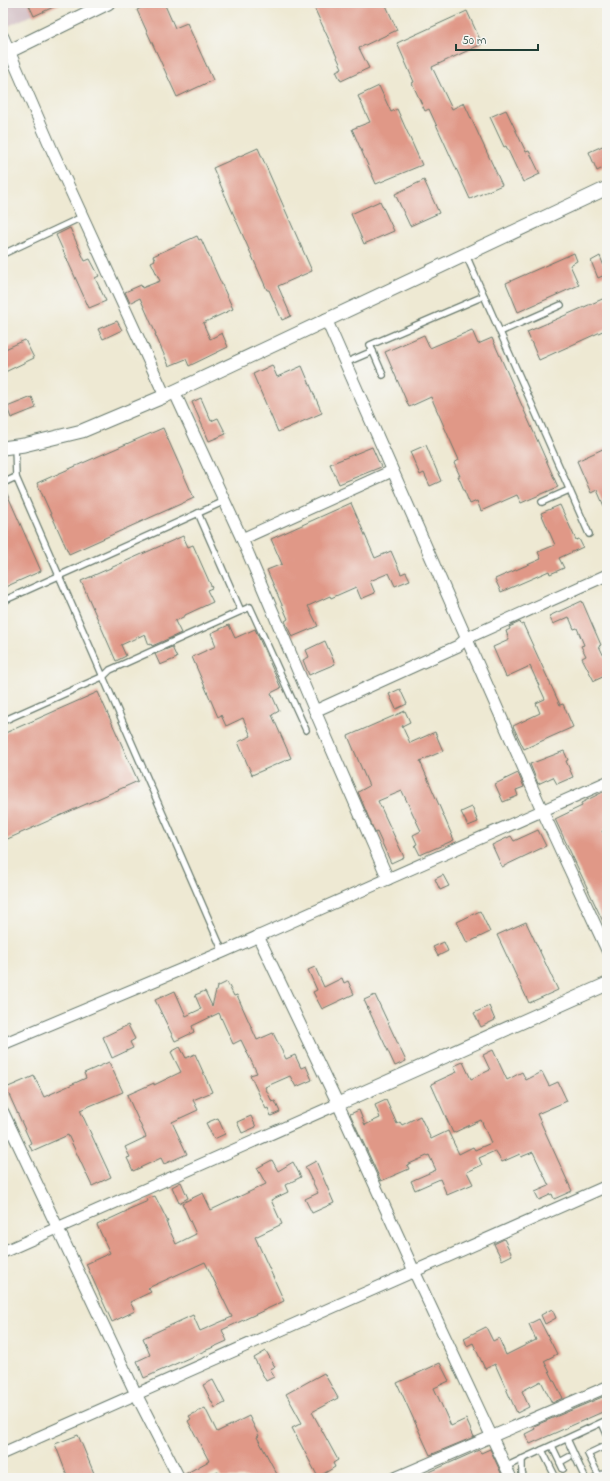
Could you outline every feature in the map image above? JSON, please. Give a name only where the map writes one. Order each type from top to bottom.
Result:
[{"type":"street","points":[[6,52],[108,3]]},
{"type":"street","points":[[3,37],[6,52],[82,217],[169,393],[225,501],[388,879]]},
{"type":"street","points":[[9,447],[82,431],[169,393],[607,188]]},
{"type":"street","points":[[326,319],[542,810],[607,950]]},
{"type":"street","points":[[242,539],[392,471]]},
{"type":"street","points":[[314,710],[458,646],[467,638],[607,575]]},
{"type":"street","points":[[3,1044],[223,952],[607,782]]},
{"type":"street","points":[[258,936],[338,1104],[510,1478]]},
{"type":"street","points":[[3,1252],[607,984]]},
{"type":"street","points":[[3,1112],[136,1394],[179,1478]]},
{"type":"street","points":[[3,1453],[607,1186]]},
{"type":"street","points":[[395,1478],[607,1387]]},
{"type":"lane","points":[[3,254],[82,217]]},
{"type":"lane","points":[[466,254],[589,534]]},
{"type":"lane","points":[[383,374],[370,345],[484,296]]},
{"type":"lane","points":[[500,332],[561,305]]},
{"type":"lane","points":[[345,363],[372,351]]},
{"type":"lane","points":[[9,447],[16,477],[223,952]]},
{"type":"lane","points":[[3,483],[16,477]]},
{"type":"lane","points":[[542,502],[569,490]]},
{"type":"lane","points":[[3,600],[225,501]]},
{"type":"lane","points":[[198,513],[241,611]]},
{"type":"lane","points":[[3,721],[104,676],[110,670],[250,607],[306,730]]},
{"type":"lane","points":[[505,1467],[604,1421],[607,1434]]},
{"type":"lane","points":[[567,1439],[585,1478]]},
{"type":"lane","points":[[607,1445],[588,1454],[597,1477],[607,1472]]},
{"type":"lane","points":[[552,1446],[563,1469]]},
{"type":"lane","points":[[542,1450],[556,1478]]},
{"type":"lane","points":[[560,1462],[569,1457]]},
{"type":"lane","points":[[522,1459],[521,1467],[524,1478]]},
{"type":"shaded area","points":[[3,3],[57,3],[4,28]]},
{"type":"building","points":[[28,3],[62,3],[34,16]]},
{"type":"building","points":[[151,3],[164,3],[175,28],[187,23],[213,80],[177,97],[137,10]]},
{"type":"building","points":[[312,3],[385,3],[397,30],[359,48],[369,68],[341,81],[336,71],[342,68]]},
{"type":"building","points":[[467,11],[482,44],[432,67],[452,109],[464,103],[502,185],[470,199],[429,109],[425,111],[412,83],[414,82],[397,43]]},
{"type":"building","points":[[379,86],[391,112],[397,109],[422,165],[376,184],[352,129],[370,122],[358,96]]},
{"type":"building","points":[[506,110],[526,152],[529,151],[540,174],[523,182],[490,117]]},
{"type":"building","points":[[607,144],[607,166],[597,171],[589,152]]},
{"type":"building","points":[[258,148],[312,271],[278,286],[291,316],[282,320],[269,290],[267,290],[213,168]]},
{"type":"building","points":[[424,180],[439,213],[410,226],[395,194]]},
{"type":"building","points":[[380,201],[394,231],[364,244],[351,214]]},
{"type":"building","points":[[70,228],[85,261],[90,259],[99,276],[95,278],[106,301],[89,308],[56,235]]},
{"type":"building","points":[[197,236],[199,240],[201,239],[233,309],[203,323],[210,339],[222,333],[228,347],[189,366],[186,359],[169,366],[140,298],[130,303],[125,292],[141,285],[142,288],[160,281],[151,262],[155,260],[153,256]]},
{"type":"building","points":[[574,253],[577,261],[570,265],[579,285],[518,312],[506,283]]},
{"type":"building","points":[[600,256],[607,274],[598,278],[591,261]]},
{"type":"building","points":[[607,297],[607,329],[539,360],[527,332]]},
{"type":"building","points":[[117,321],[122,330],[103,339],[98,329]]},
{"type":"building","points":[[472,330],[478,344],[492,338],[558,487],[521,503],[517,495],[481,511],[477,501],[470,504],[454,463],[459,460],[431,397],[409,407],[385,352],[424,335],[430,348]]},
{"type":"building","points":[[25,340],[34,358],[3,373],[3,350]]},
{"type":"building","points":[[272,365],[277,377],[302,366],[322,413],[278,432],[253,374]]},
{"type":"building","points":[[32,397],[36,408],[11,418],[7,407]]},
{"type":"building","points":[[201,398],[211,421],[218,418],[226,434],[209,441],[192,402]]},
{"type":"building","points":[[163,428],[194,498],[69,554],[37,483]]},
{"type":"building","points":[[426,445],[441,481],[430,486],[424,473],[420,475],[410,452]]},
{"type":"building","points":[[372,447],[381,467],[339,484],[330,464]]},
{"type":"building","points":[[607,447],[607,513],[597,490],[591,493],[577,461]]},
{"type":"building","points":[[3,487],[41,571],[3,588]]},
{"type":"building","points":[[351,503],[375,558],[391,551],[401,574],[406,572],[410,580],[395,586],[389,573],[370,581],[375,593],[361,599],[356,587],[331,598],[330,596],[308,606],[318,626],[292,637],[285,621],[288,619],[267,570],[282,564],[271,539]]},
{"type":"building","points":[[560,505],[576,540],[579,539],[583,547],[559,558],[564,568],[550,574],[549,571],[501,592],[495,579],[541,559],[538,552],[555,545],[541,513]]},
{"type":"building","points":[[183,536],[188,547],[193,545],[212,588],[207,590],[213,602],[175,621],[181,633],[152,646],[151,644],[149,645],[145,634],[121,645],[126,656],[116,661],[81,581]]},
{"type":"building","points":[[582,601],[607,663],[604,665],[607,675],[594,681],[582,658],[586,656],[581,646],[584,645],[577,628],[574,629],[569,617],[553,624],[549,616]]},
{"type":"building","points":[[520,622],[521,625],[523,624],[560,705],[563,704],[573,727],[524,749],[513,726],[540,713],[536,703],[545,699],[530,666],[506,677],[493,647],[509,640],[506,631],[510,629],[509,627]]},
{"type":"building","points":[[229,625],[235,638],[255,629],[281,688],[271,693],[279,711],[272,715],[291,758],[252,775],[238,742],[251,736],[243,718],[226,726],[221,715],[218,717],[192,657],[216,646],[211,633]]},
{"type":"building","points":[[325,641],[335,664],[309,675],[303,660],[309,657],[306,650]]},
{"type":"building","points":[[172,647],[177,658],[160,665],[155,654]]},
{"type":"building","points":[[400,689],[407,704],[396,709],[389,694]]},
{"type":"building","points":[[98,692],[138,781],[3,841],[3,734]]},
{"type":"building","points":[[405,711],[410,722],[402,726],[410,743],[435,732],[443,751],[420,761],[454,840],[420,855],[415,845],[417,844],[413,835],[421,831],[402,791],[378,801],[404,857],[391,863],[377,832],[375,833],[358,792],[369,786],[348,736]]},
{"type":"building","points":[[564,751],[568,760],[566,761],[573,777],[557,784],[553,777],[538,784],[530,764]]},
{"type":"building","points":[[518,773],[524,787],[516,790],[518,796],[503,802],[495,784]]},
{"type":"building","points":[[607,790],[607,828],[602,831],[607,841],[607,930],[555,819],[582,806],[581,803]]},
{"type":"building","points":[[472,807],[478,822],[468,826],[461,812]]},
{"type":"building","points":[[538,830],[546,846],[502,867],[492,845],[511,836],[514,841]]},
{"type":"building","points":[[443,875],[449,886],[440,890],[435,879]]},
{"type":"building","points":[[480,911],[490,932],[467,943],[457,922]]},
{"type":"building","points":[[526,922],[558,990],[529,1003],[497,935]]},
{"type":"building","points":[[444,942],[448,951],[438,956],[433,947]]},
{"type":"building","points":[[315,967],[324,987],[342,978],[344,983],[348,981],[354,994],[322,1009],[313,992],[317,990],[308,970]]},
{"type":"building","points":[[227,982],[234,996],[237,995],[257,1040],[273,1033],[286,1059],[295,1055],[301,1068],[306,1066],[312,1080],[296,1087],[290,1076],[265,1087],[272,1102],[275,1101],[280,1112],[271,1116],[268,1108],[266,1109],[250,1075],[257,1073],[241,1040],[233,1044],[219,1013],[192,1026],[194,1032],[175,1041],[155,1000],[175,991],[186,1016],[201,1009],[195,995],[205,991],[212,1006],[217,987]]},
{"type":"building","points":[[375,995],[406,1061],[395,1066],[364,1000]]},
{"type":"building","points":[[489,1006],[495,1020],[481,1027],[474,1013]]},
{"type":"building","points":[[128,1025],[135,1039],[130,1042],[133,1048],[112,1058],[103,1037]]},
{"type":"building","points":[[180,1047],[186,1058],[195,1054],[212,1092],[193,1100],[198,1110],[172,1122],[187,1154],[164,1164],[161,1158],[133,1171],[127,1158],[130,1157],[125,1147],[146,1137],[127,1095],[154,1083],[154,1085],[181,1072],[171,1052]]},
{"type":"building","points":[[493,1050],[507,1080],[522,1072],[526,1080],[542,1072],[549,1086],[558,1082],[567,1101],[537,1114],[572,1191],[554,1199],[552,1194],[539,1200],[535,1192],[549,1186],[533,1152],[521,1157],[520,1154],[502,1162],[495,1151],[479,1158],[482,1165],[467,1172],[473,1184],[447,1195],[440,1179],[415,1190],[411,1181],[436,1170],[429,1155],[407,1165],[409,1169],[381,1181],[350,1114],[359,1110],[365,1125],[380,1118],[375,1105],[386,1100],[397,1124],[400,1122],[402,1125],[420,1116],[431,1139],[448,1131],[459,1154],[473,1147],[475,1150],[491,1143],[481,1120],[453,1133],[431,1084],[457,1072],[454,1066],[463,1062],[471,1079],[490,1070],[483,1055]]},
{"type":"building","points":[[109,1062],[123,1092],[80,1110],[111,1177],[92,1186],[68,1135],[32,1151],[29,1144],[31,1143],[6,1088],[34,1076],[44,1097],[86,1078],[84,1073]]},
{"type":"building","points":[[251,1116],[256,1127],[242,1133],[237,1122]]},
{"type":"building","points":[[218,1118],[225,1134],[214,1139],[206,1123]]},
{"type":"building","points":[[272,1160],[278,1171],[293,1162],[301,1177],[285,1185],[288,1192],[271,1200],[282,1224],[255,1237],[284,1301],[222,1330],[227,1341],[144,1378],[137,1361],[150,1355],[143,1338],[193,1315],[200,1331],[232,1317],[205,1262],[148,1288],[151,1292],[130,1302],[135,1311],[112,1322],[86,1264],[110,1253],[97,1225],[148,1201],[147,1199],[155,1196],[168,1222],[166,1222],[176,1244],[196,1234],[182,1203],[203,1193],[211,1210],[266,1184],[257,1168]]},
{"type":"building","points":[[316,1161],[334,1203],[312,1213],[305,1199],[318,1193],[305,1167]]},
{"type":"building","points":[[181,1182],[188,1198],[179,1203],[172,1187]]},
{"type":"building","points":[[504,1239],[512,1255],[502,1260],[494,1244]]},
{"type":"building","points":[[552,1309],[556,1318],[545,1324],[541,1315]]},
{"type":"building","points":[[539,1319],[557,1354],[544,1361],[563,1398],[552,1403],[541,1381],[522,1391],[529,1407],[517,1413],[495,1364],[485,1369],[473,1343],[467,1346],[464,1338],[486,1327],[493,1341],[499,1338],[506,1355],[536,1340],[529,1324]]},
{"type":"building","points":[[266,1351],[275,1367],[270,1369],[274,1377],[266,1381],[254,1358]]},
{"type":"building","points":[[440,1363],[449,1381],[434,1388],[451,1426],[466,1419],[474,1437],[430,1455],[397,1383]]},
{"type":"building","points":[[324,1373],[338,1398],[312,1412],[338,1460],[333,1463],[335,1467],[318,1477],[292,1428],[302,1423],[286,1394]]},
{"type":"building","points":[[213,1380],[225,1403],[215,1408],[203,1385]]},
{"type":"building","points":[[607,1395],[607,1410],[530,1444],[525,1434],[535,1429],[534,1426]]},
{"type":"building","points":[[205,1408],[217,1432],[249,1416],[259,1436],[257,1437],[279,1478],[221,1478],[218,1472],[207,1478],[186,1478],[185,1474],[209,1461],[188,1421],[191,1419],[189,1416]]},
{"type":"building","points":[[78,1435],[96,1478],[68,1478],[55,1444]]},
{"type":"building","points":[[490,1449],[502,1475],[499,1476],[500,1478],[416,1478],[479,1450],[481,1453]]}]
